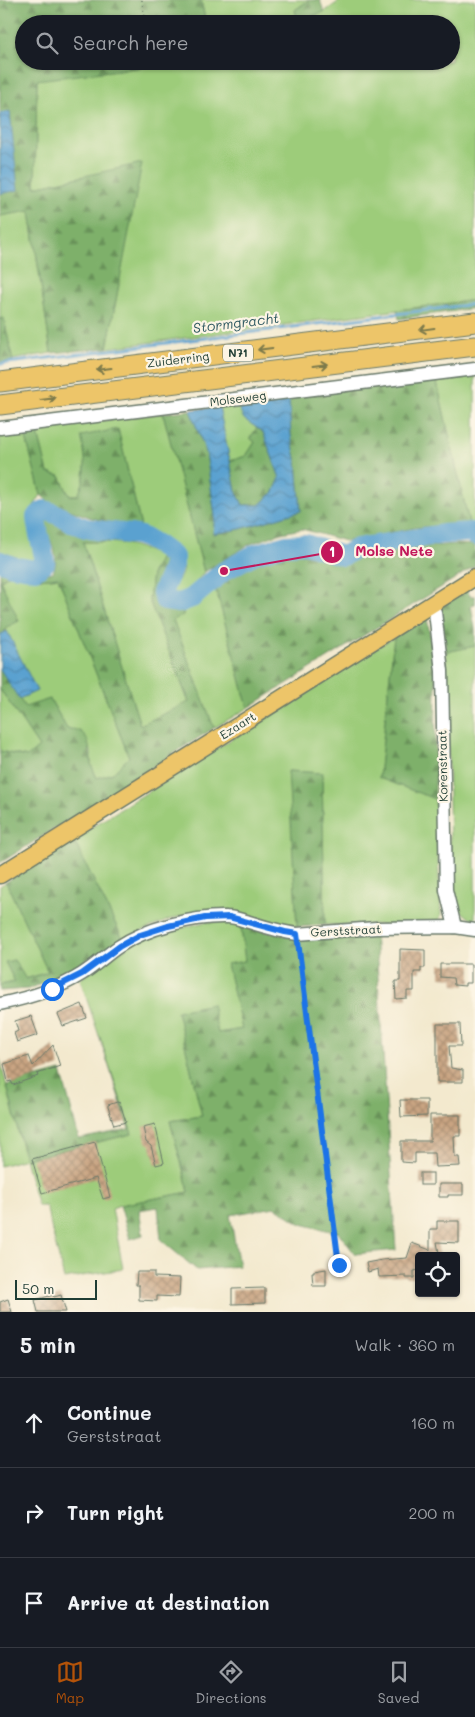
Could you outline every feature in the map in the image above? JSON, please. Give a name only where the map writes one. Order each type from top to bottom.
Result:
[{"type":"highway","name":"Zuiderring","points":[[0,382],[475,322]]},
{"type":"highway","name":"Zuiderring","points":[[0,405],[475,346]]},
{"type":"main road","name":"Ezaart","points":[[0,875],[475,577]]},
{"type":"street","name":"Molseweg","points":[[0,428],[475,369]]},
{"type":"street","name":"Korenstraat","points":[[432,604],[435,612],[442,671],[446,890],[455,927]]},
{"type":"street","name":"Gerststraat","points":[[0,1004],[28,998],[52,989],[82,974],[120,946],[140,935],[168,926],[205,918],[229,917],[297,934],[376,928],[455,927],[475,930]]},
{"type":"path","points":[[142,0],[144,15]]},
{"type":"path","points":[[297,934],[339,1265]]},
{"type":"green space","points":[[0,0],[201,0],[204,15],[15,15],[15,70],[119,70],[37,80],[35,187],[142,163],[107,348],[51,353],[30,211],[0,216]]},
{"type":"green space","points":[[201,0],[309,0],[295,10],[296,15],[204,15]]},
{"type":"green space","points":[[309,0],[320,0],[324,12],[315,15],[296,15],[295,10]]},
{"type":"green space","points":[[341,0],[475,0],[475,300],[107,348],[141,164],[35,187],[37,79],[116,70],[460,70],[460,15],[315,15],[324,12]]},
{"type":"green space","points":[[30,211],[51,353],[0,362],[0,216]]},
{"type":"green space","points":[[475,300],[475,308],[399,319],[397,310]]},
{"type":"green space","points":[[4,318],[13,361],[0,362],[0,319]]},
{"type":"green space","points":[[475,376],[475,525],[469,523],[436,378]]},
{"type":"green space","points":[[436,378],[469,523],[414,528],[345,541],[302,529],[281,533],[250,544],[204,572],[163,413],[190,410],[206,452],[215,516],[213,534],[240,529],[301,511],[297,463],[291,436],[289,397]]},
{"type":"green space","points":[[237,404],[244,419],[257,428],[250,438],[255,442],[246,456],[230,461],[219,407]]},
{"type":"green space","points":[[163,413],[204,572],[190,588],[176,594],[170,594],[171,587],[181,575],[183,569],[180,556],[165,539],[141,527],[118,429],[86,457],[83,485],[78,495],[69,495],[60,476],[48,473],[37,429]]},
{"type":"green space","points":[[257,428],[263,432],[280,478],[274,492],[259,505],[243,505],[236,491],[230,461],[246,456],[255,442],[250,438]]},
{"type":"green space","points":[[37,429],[48,473],[60,476],[69,495],[78,495],[85,473],[81,436],[118,429],[141,527],[92,518],[50,503],[41,495],[24,430]]},
{"type":"green space","points":[[24,430],[41,495],[27,516],[28,527],[37,557],[36,561],[27,561],[0,551],[0,433]]},
{"type":"green space","points":[[51,515],[60,522],[76,529],[95,535],[119,538],[117,542],[83,542],[140,725],[189,702],[149,600],[152,573],[160,557],[167,563],[157,590],[160,603],[174,609],[183,608],[183,615],[173,620],[214,728],[0,863],[0,751],[27,757],[39,747],[0,689],[0,669],[25,707],[50,699],[67,729],[75,729],[84,735],[89,745],[91,765],[97,778],[113,773],[129,757],[58,577],[34,578],[10,574],[0,580],[0,567],[26,574],[53,572],[56,560],[55,554],[52,543],[43,526],[46,518]]},
{"type":"green space","points":[[83,542],[132,545],[160,557],[152,573],[149,600],[189,703],[140,725]]},
{"type":"green space","points":[[456,544],[475,545],[475,566],[248,708],[215,586],[235,572],[263,559],[291,552],[341,561],[409,548]]},
{"type":"green space","points":[[10,574],[34,578],[58,577],[129,757],[113,773],[97,778],[91,765],[91,751],[67,729],[50,699],[25,708],[19,699],[37,691],[5,628],[0,581]]},
{"type":"green space","points":[[0,580],[19,621],[5,628],[7,631],[0,635]]},
{"type":"green space","points":[[215,586],[248,708],[214,728],[173,620],[183,615],[183,608],[206,597]]},
{"type":"green space","points":[[467,590],[470,596],[475,596],[475,604],[471,605],[475,630],[475,646],[446,652],[441,606]]},
{"type":"green space","points":[[427,618],[436,669],[435,799],[379,778],[394,637]]},
{"type":"green space","points":[[394,637],[379,778],[435,799],[441,916],[437,924],[325,925],[322,773],[289,771],[297,927],[226,910],[192,913],[171,919],[123,939],[73,839]]},
{"type":"green space","points":[[475,646],[475,922],[457,906],[451,893],[446,652]]},
{"type":"green space","points":[[0,689],[39,747],[28,757],[0,751]]},
{"type":"green space","points":[[288,771],[322,773],[325,925],[297,927]]},
{"type":"green space","points":[[73,839],[123,939],[52,980],[28,989],[0,991],[0,985],[15,982],[5,962],[14,960],[26,979],[48,972],[6,882]]},
{"type":"green space","points":[[6,882],[48,972],[25,979],[14,960],[6,963],[15,982],[0,985],[0,886]]},
{"type":"green space","points":[[205,922],[232,922],[241,927],[245,961],[227,964],[242,1029],[218,1033],[211,1005],[177,1011],[202,1116],[170,1121],[189,1192],[112,1208],[123,1269],[64,1279],[46,1206],[38,1206],[25,1159],[132,1134],[80,979],[128,946],[145,937]]},
{"type":"green space","points":[[241,927],[298,938],[375,932],[396,1250],[355,1254],[339,1233],[301,1224],[275,1207],[230,1215],[239,1266],[197,1270],[161,1240],[158,1207],[139,1210],[143,1235],[130,1239],[120,1205],[189,1192],[170,1121],[202,1116],[177,1011],[212,1004],[218,1033],[242,1029],[227,964],[245,961]]},
{"type":"green space","points":[[99,1035],[132,1134],[25,1159],[7,1085],[61,1071],[79,1139],[129,1129]]},
{"type":"green space","points":[[0,1059],[25,1159],[0,1166]]},
{"type":"water","points":[[10,111],[18,190],[0,194],[0,113]]},
{"type":"water","points":[[289,397],[291,436],[297,463],[301,511],[240,529],[213,534],[215,516],[206,452],[190,410],[219,407],[236,491],[243,505],[259,505],[274,492],[280,478],[263,432],[244,419],[237,404]]},
{"type":"water","points":[[7,631],[37,691],[19,699],[0,669],[0,635]]},
{"type":"building","points":[[400,949],[425,950],[425,968],[421,968],[421,972],[414,972],[414,991],[407,991],[407,998],[396,999],[395,981],[400,981]]},
{"type":"building","points":[[440,964],[471,964],[471,983],[465,983],[465,986],[454,985],[453,978],[440,977]]},
{"type":"building","points":[[82,1004],[87,1018],[63,1026],[58,1014]]},
{"type":"building","points":[[31,1016],[38,1035],[17,1042],[14,1033],[18,1031],[15,1021]]},
{"type":"building","points":[[437,1024],[460,1024],[461,1046],[449,1046],[451,1068],[463,1070],[463,1082],[437,1082]]},
{"type":"building","points":[[53,1045],[60,1066],[13,1085],[11,1081],[8,1082],[4,1064],[29,1056],[33,1066]]},
{"type":"building","points":[[400,1100],[427,1100],[427,1116],[401,1117]]},
{"type":"building","points":[[120,1103],[126,1122],[114,1125],[108,1105]]},
{"type":"building","points":[[430,1115],[460,1115],[460,1136],[454,1136],[455,1157],[459,1157],[460,1166],[435,1167],[434,1153],[415,1153],[415,1163],[401,1162],[401,1141],[430,1141]]},
{"type":"building","points":[[155,1124],[164,1163],[156,1165],[151,1146],[146,1142],[143,1127]]},
{"type":"building","points":[[95,1142],[110,1197],[103,1199],[96,1178],[42,1193],[32,1159]]},
{"type":"building","points":[[420,1173],[433,1173],[433,1185],[420,1185]]},
{"type":"building","points":[[439,1184],[463,1184],[463,1195],[439,1197]]},
{"type":"building","points":[[437,1221],[459,1221],[459,1243],[437,1242],[439,1252],[415,1252],[414,1278],[406,1278],[406,1276],[379,1277],[378,1269],[368,1272],[366,1263],[407,1258],[412,1243],[430,1250],[430,1229],[437,1229]]},
{"type":"building","points":[[326,1269],[326,1286],[313,1286],[312,1273]]},
{"type":"building","points":[[137,1272],[154,1272],[154,1277],[180,1278],[179,1297],[157,1296],[157,1301],[139,1300],[139,1285],[136,1285]]},
{"type":"building","points":[[265,1288],[265,1303],[232,1304],[232,1289]]},
{"type":"building","points":[[53,1295],[54,1297],[61,1295],[66,1312],[38,1312],[35,1300]]},
{"type":"building","points":[[8,1299],[12,1312],[0,1312],[0,1302]]},
{"type":"waterway","name":"Stormgracht","points":[[0,364],[475,304]]},
{"type":"waterway","points":[[0,561],[12,566],[35,570],[45,563],[36,517],[44,510],[86,528],[142,536],[161,547],[174,557],[174,562],[162,593],[165,601],[179,603],[192,598],[224,571],[255,554],[286,545],[306,544],[343,556],[357,548],[443,534],[471,532],[475,536]]},
{"type":"place","name":"Molse Nete","points":[[224,571]]},
{"type":"route","points":[[52,989],[82,974],[120,946],[140,935],[168,926],[205,918],[229,917],[297,934],[339,1265]]}]
